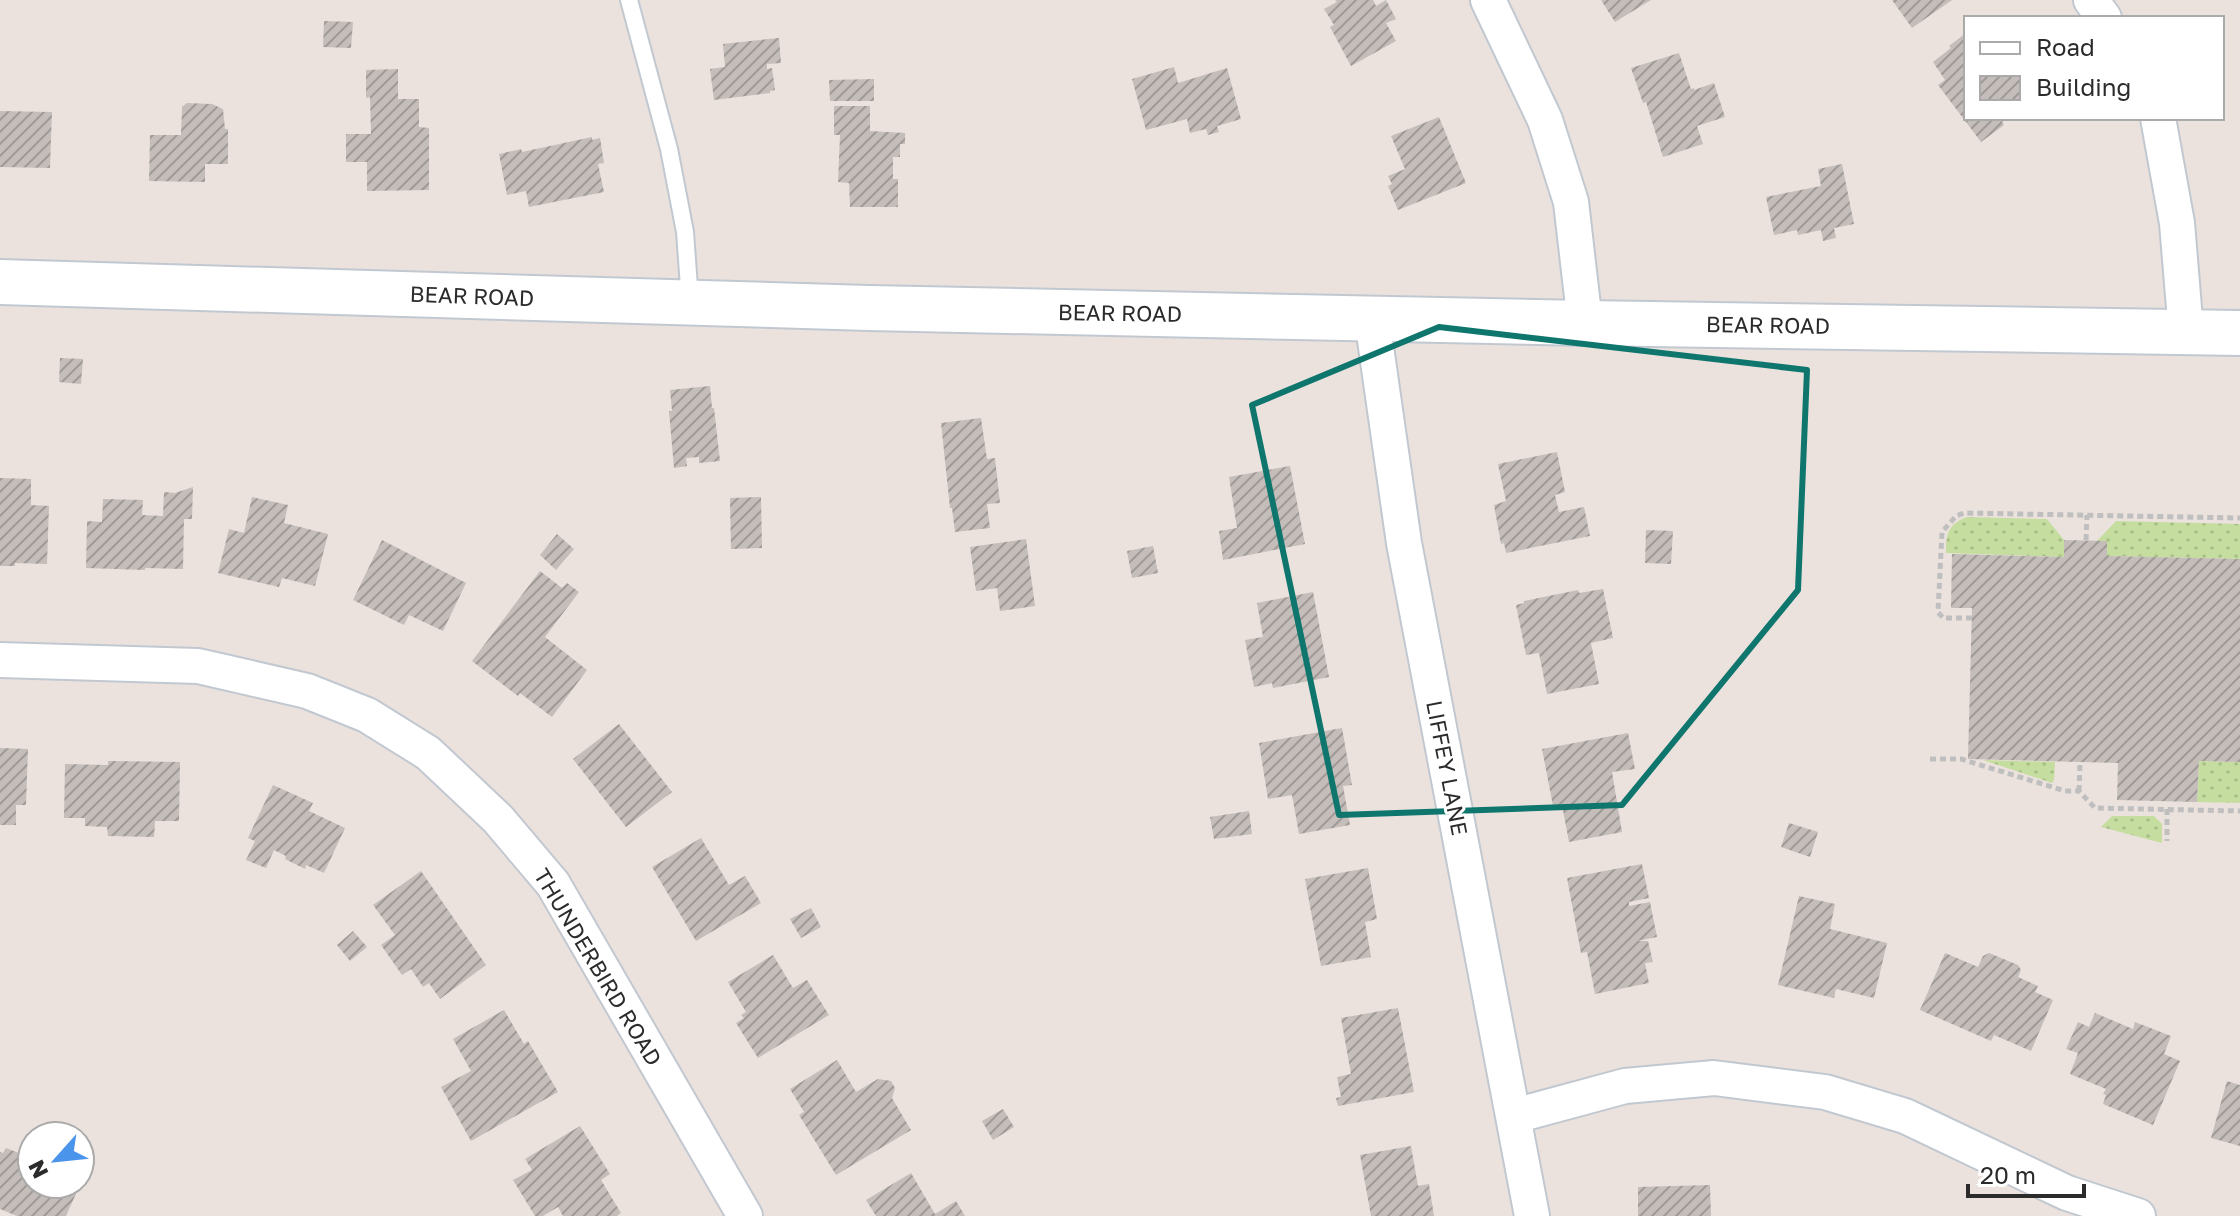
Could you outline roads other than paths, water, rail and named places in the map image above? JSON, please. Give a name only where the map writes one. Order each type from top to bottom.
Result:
[{"type":"street","points":[[1488,0],[1545,120],[1571,202],[1585,323]]},
{"type":"street","points":[[2158,120],[2177,223],[2186,332]]},
{"type":"street","name":"BEAR ROAD","points":[[0,282],[1372,319],[2240,333]]},
{"type":"street","name":"LIFFEY LANE","points":[[1372,319],[1404,543],[1532,1216]]},
{"type":"street","name":"THUNDERBIRD ROAD","points":[[0,660],[198,666],[307,691],[367,715],[428,753],[498,819],[553,884],[745,1216]]},
{"type":"street","points":[[1514,1116],[1625,1086],[1714,1078],[1825,1092],[1905,1116],[2067,1193],[2138,1216]]},
{"type":"lane","points":[[629,0],[669,149],[685,232],[690,302]]}]
